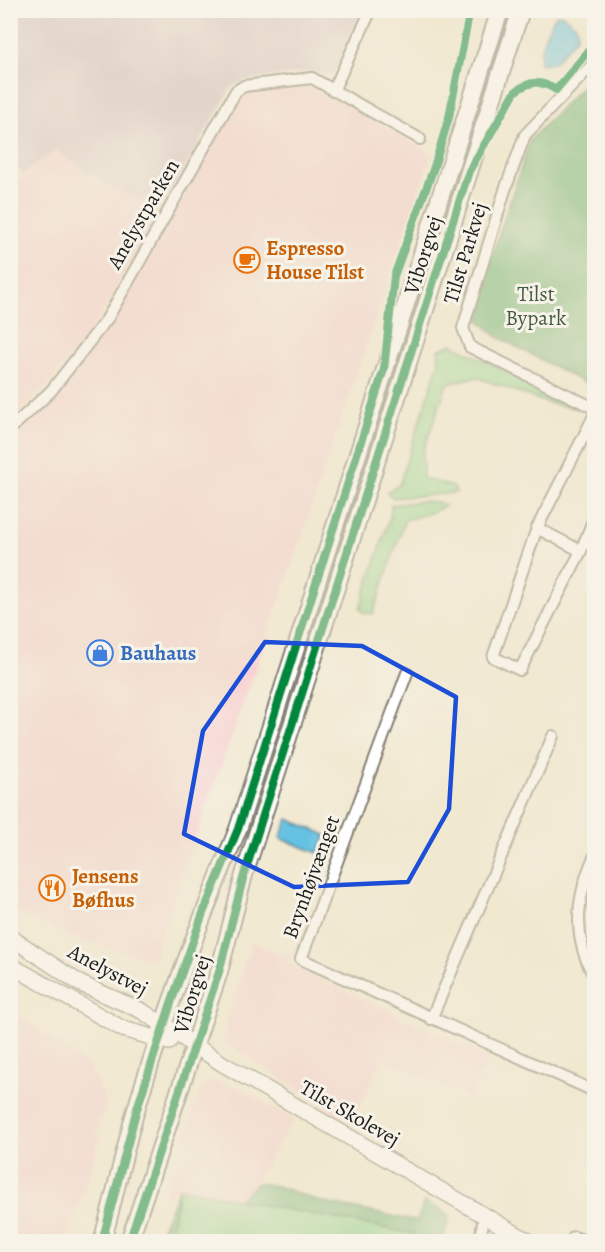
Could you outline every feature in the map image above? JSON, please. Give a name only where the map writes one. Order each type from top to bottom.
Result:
[{"type":"main road","name":"Viborgvej","points":[[102,1242],[136,1112],[161,1033],[203,913],[238,829],[500,10]]},
{"type":"main road","name":"Viborgvej","points":[[129,1242],[219,972],[247,864],[521,10]]},
{"type":"street","points":[[333,91],[372,10]]},
{"type":"street","name":"Tilst Parkvej","points":[[594,63],[525,135],[505,190],[463,328],[470,347],[594,408]]},
{"type":"street","name":"Anelystparken","points":[[10,429],[51,391],[106,319],[236,91],[244,86],[305,77],[312,78],[420,139]]},
{"type":"street","points":[[594,416],[537,528],[493,657],[520,670],[581,551],[594,518]]},
{"type":"street","points":[[537,528],[581,551]]},
{"type":"street","name":"Brynhøjvænget","points":[[407,673],[301,959],[594,1091]]},
{"type":"street","points":[[431,1019],[553,736]]},
{"type":"street","points":[[594,857],[580,895],[578,919],[583,952],[594,976]]},
{"type":"street","name":"Anelystvej","points":[[10,937],[81,984],[142,1011],[161,1033]]},
{"type":"street","name":"Anelystvej","points":[[10,964],[123,1029],[161,1033],[195,1047]]},
{"type":"street","name":"Tilst Skolevej","points":[[195,1047],[530,1242]]},
{"type":"street","points":[[480,1242],[484,1215]]},
{"type":"street","points":[[574,1237],[590,1242]]},
{"type":"highlighted area","points":[[265,642],[362,646],[456,697],[449,809],[408,882],[294,887],[184,834],[203,731]]},
{"type":"shaded area","points":[[10,11],[363,11],[333,74],[308,72],[243,81],[232,87],[166,200],[159,203],[131,197],[91,175],[56,150],[23,174],[11,162]]},
{"type":"shaded area","points":[[307,83],[417,144],[431,155],[283,592],[152,960],[71,938],[11,909],[14,877],[10,876],[10,441],[58,394],[106,331],[240,95]]},
{"type":"shaded area","points":[[56,150],[91,175],[159,203],[166,200],[96,324],[48,385],[11,421],[11,185]]},
{"type":"shaded area","points":[[250,942],[292,956],[289,964],[484,1056],[486,1065],[471,1100],[383,1059],[351,1124],[222,1040],[246,957],[249,956]]},
{"type":"shaded area","points":[[11,1010],[89,1066],[107,1102],[97,1134],[101,1137],[67,1241],[11,1241]]},
{"type":"shaded area","points":[[210,1080],[239,1088],[294,1120],[244,1200],[181,1188],[163,1198],[199,1093]]},
{"type":"green space","name":"Tilst Bypark","points":[[594,74],[594,388],[496,336],[473,314],[530,140]]},
{"type":"green space","points":[[452,344],[579,409],[545,402],[476,377],[447,384],[423,452],[423,478],[454,487],[456,493],[393,498],[387,492],[399,485],[439,362],[438,350]]},
{"type":"green space","points":[[423,501],[439,502],[445,506],[405,520],[373,614],[364,613],[360,608],[391,514],[391,505]]},
{"type":"green space","points":[[257,1183],[277,1186],[321,1202],[417,1221],[424,1201],[450,1215],[443,1241],[413,1241],[414,1234],[238,1200]]},
{"type":"green space","points":[[179,1188],[414,1234],[413,1242],[169,1242]]},
{"type":"green space","points":[[179,1188],[169,1241],[157,1241]]},
{"type":"water","points":[[561,14],[577,26],[577,36],[554,63],[540,64],[541,51],[547,32],[556,15]]},
{"type":"water","points":[[288,819],[326,835],[318,853],[280,838]]},
{"type":"cycle path","points":[[102,1242],[136,1112],[171,1003],[203,913],[238,829],[384,369],[394,276],[434,167],[449,117],[470,10]]},
{"type":"cycle path","points":[[129,1242],[219,972],[244,875],[469,171],[515,92],[531,83],[545,84],[556,90],[594,44]]},
{"type":"place","name":"Espresso House Tilst","points":[[247,260]]},
{"type":"place","name":"Bauhaus","points":[[100,653]]},
{"type":"place","name":"Jensens Bøfhus","points":[[52,888]]}]
